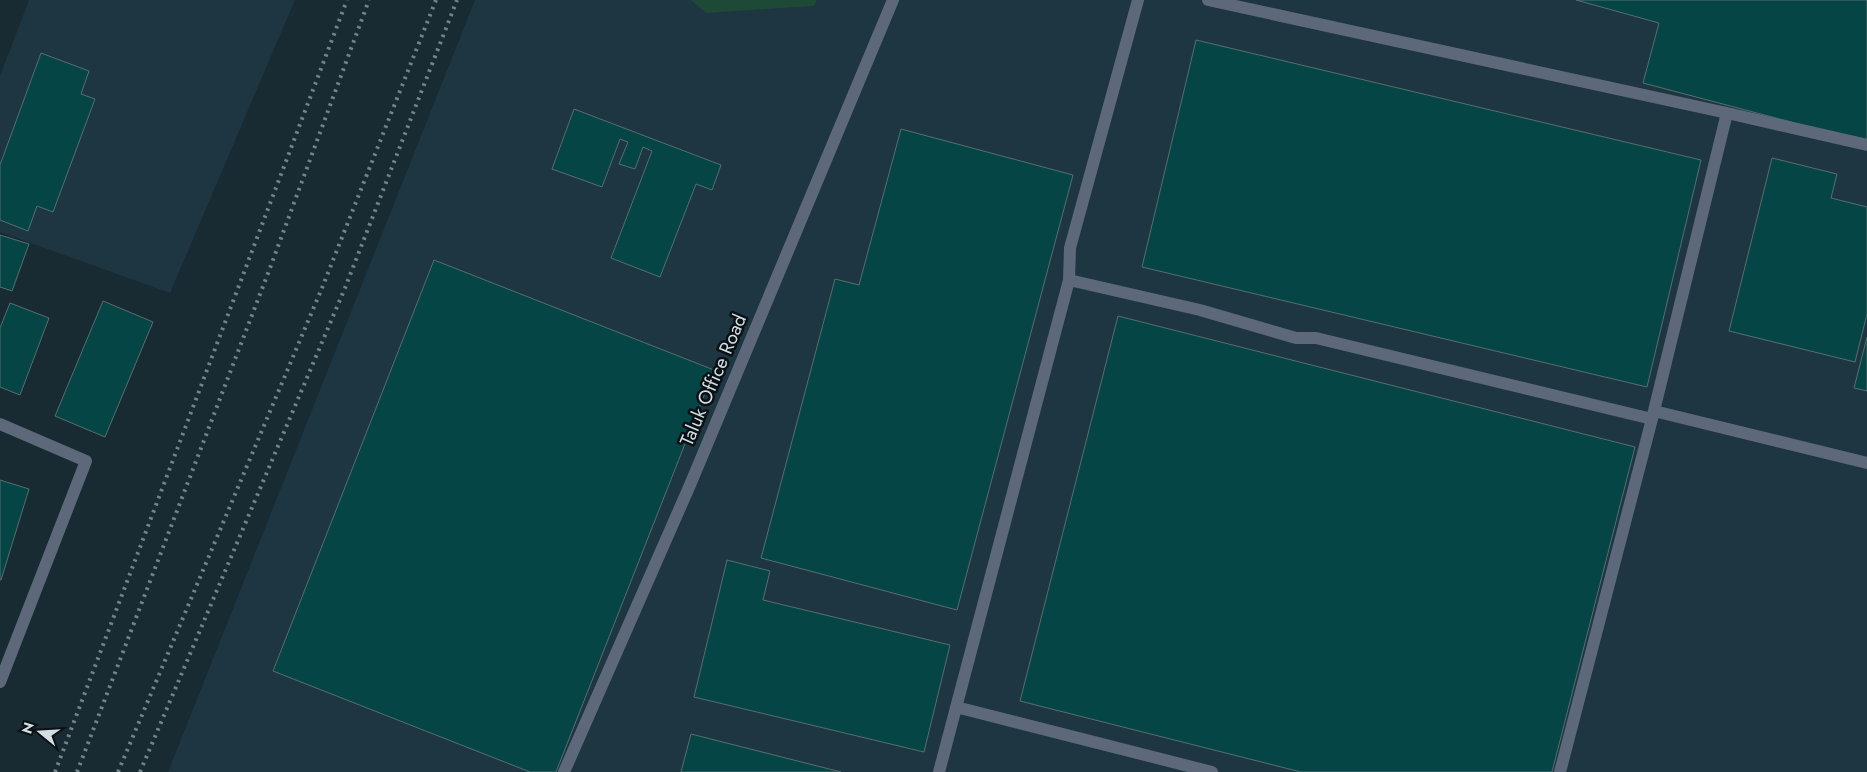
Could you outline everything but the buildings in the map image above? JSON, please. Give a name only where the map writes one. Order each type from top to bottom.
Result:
[{"type":"street","name":"Taluk Office Road","points":[[564,772],[690,485],[893,0]]},
{"type":"street","points":[[939,772],[1069,280],[1070,248],[1138,0]]},
{"type":"street","points":[[1208,0],[1867,145]]},
{"type":"street","points":[[1560,772],[1653,415],[1727,113]]},
{"type":"street","points":[[1069,280],[1200,310],[1296,338],[1316,338],[1867,463]]},
{"type":"street","points":[[0,424],[86,461],[0,682]]},
{"type":"street","points":[[956,707],[1212,772]]},
{"type":"shaded area","points":[[29,0],[295,0],[170,293],[0,232],[0,76]]},
{"type":"shaded area","points":[[475,0],[1867,0],[1867,772],[168,772]]},
{"type":"green space","points":[[691,0],[817,0],[814,6],[706,13]]},
{"type":"railway","points":[[55,772],[347,0]]},
{"type":"railway","points":[[77,772],[270,268],[369,0]]},
{"type":"railway","points":[[118,772],[322,288],[436,0]]},
{"type":"railway","points":[[140,772],[345,288],[457,0]]}]
